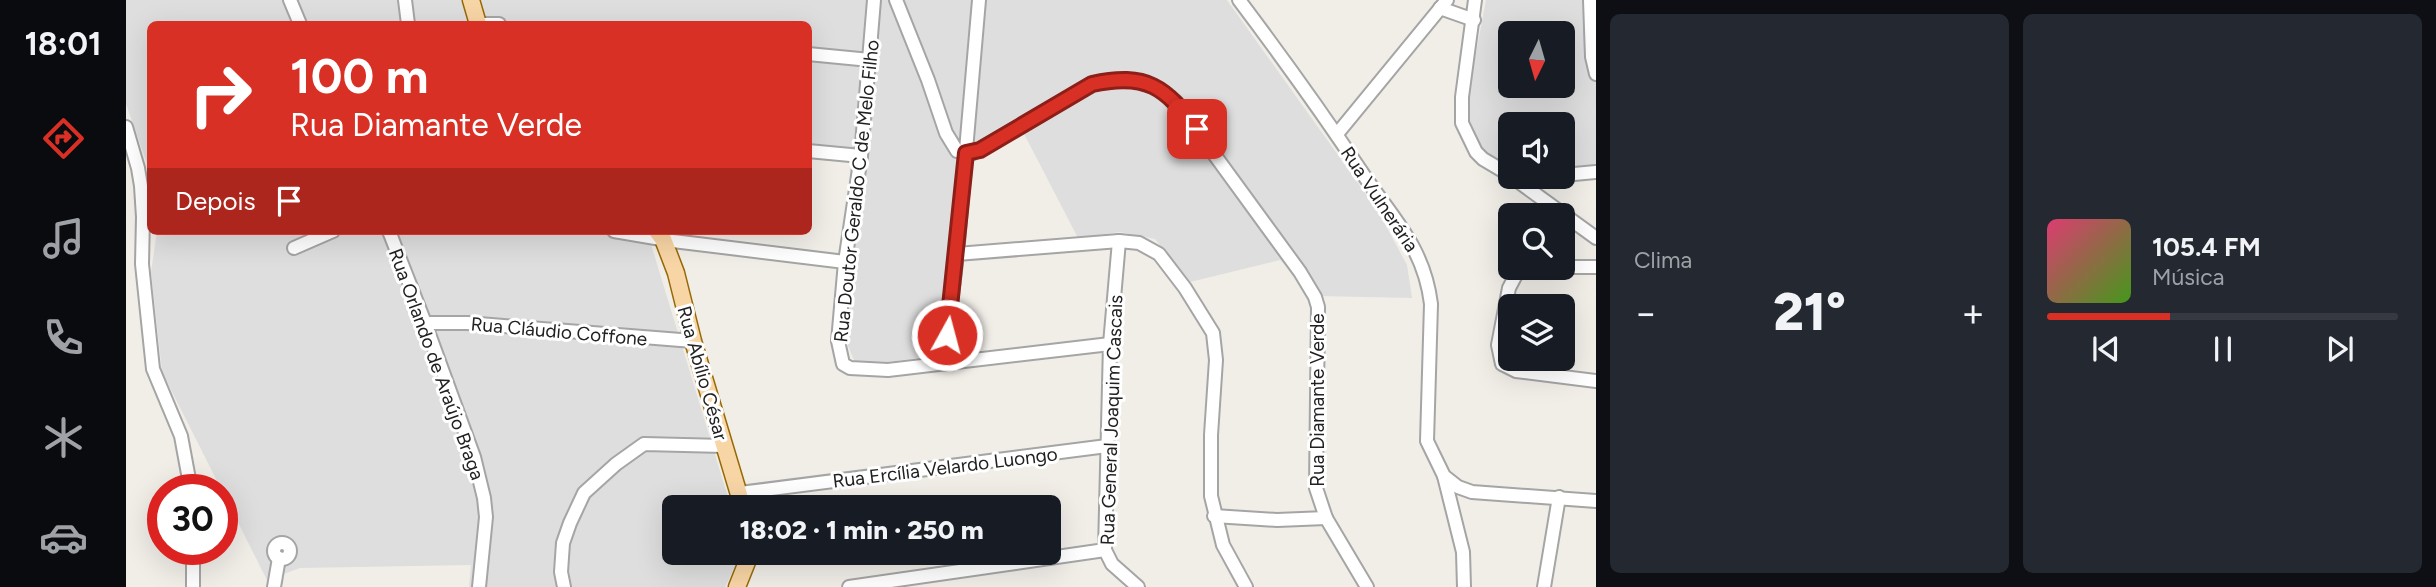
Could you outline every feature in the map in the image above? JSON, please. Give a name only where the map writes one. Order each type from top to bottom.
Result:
[{"type":"main road","points":[[471,0],[477,21]]},
{"type":"main road","name":"Rua Abílio César","points":[[660,235],[676,273],[693,341],[739,495]]},
{"type":"main road","points":[[737,587],[746,565]]},
{"type":"street","points":[[290,0],[299,21]]},
{"type":"street","points":[[405,0],[408,21]]},
{"type":"street","name":"Rua Doutor Geraldo C de Melo Filho","points":[[874,0],[861,156],[845,262],[838,341],[843,364],[849,368],[888,370],[1110,344]]},
{"type":"street","points":[[896,0],[946,133],[955,150],[966,153]]},
{"type":"street","points":[[944,362],[957,254],[979,0]]},
{"type":"street","name":"Rua Vulnerária","points":[[1239,0],[1304,87],[1376,193],[1406,230],[1420,257],[1431,304],[1427,441],[1444,476],[1463,552],[1464,587]]},
{"type":"street","points":[[1475,0],[1462,97],[1462,123],[1476,152],[1498,168]]},
{"type":"street","points":[[1590,0],[1591,57],[1596,74]]},
{"type":"street","points":[[1337,134],[1443,4],[1474,20]]},
{"type":"street","points":[[812,54],[870,60]]},
{"type":"street","name":"Rua Diamante Verde","points":[[966,153],[980,150],[1092,84],[1113,80],[1144,82],[1162,90],[1177,102],[1300,272],[1315,297],[1320,332],[1314,465],[1316,488],[1326,518],[1367,587]]},
{"type":"street","points":[[126,127],[141,186],[142,264],[153,369],[181,436],[188,474]]},
{"type":"street","points":[[812,151],[861,156]]},
{"type":"street","points":[[1575,174],[1596,172]]},
{"type":"street","points":[[1529,189],[1596,238]]},
{"type":"street","points":[[294,248],[324,235]]},
{"type":"street","name":"Rua Orlando de Araújo Braga","points":[[391,235],[474,457],[484,498],[485,537],[479,587]]},
{"type":"street","points":[[660,235],[845,262]]},
{"type":"street","points":[[957,254],[1119,241],[1139,243],[1159,254],[1185,288],[1213,333],[1216,349],[1211,496],[1223,545],[1245,587]]},
{"type":"street","name":"Rua General Joaquim Cascais","points":[[1119,241],[1110,344],[1105,550],[1112,564],[1138,587]]},
{"type":"street","points":[[1575,267],[1596,267]]},
{"type":"street","points":[[1513,280],[1509,288],[1498,345],[1502,364],[1516,371],[1596,381]]},
{"type":"street","name":"Rua Cláudio Coffone","points":[[425,323],[467,323],[693,341]]},
{"type":"street","points":[[564,587],[561,572],[563,543],[581,499],[590,487],[633,450],[644,444],[724,446]]},
{"type":"street","name":"Rua Ercília Velardo Luongo","points":[[775,495],[1107,446]]},
{"type":"street","points":[[1444,476],[1458,487],[1472,492],[1596,501]]},
{"type":"street","points":[[1544,587],[1559,497]]},
{"type":"street","points":[[1214,516],[1277,520],[1326,518]]},
{"type":"street","points":[[849,587],[1105,550]]},
{"type":"street","points":[[274,587],[279,558]]},
{"type":"street","points":[[193,587],[194,565]]},
{"type":"shaded area","points":[[126,0],[1227,0],[1378,211],[1407,265],[1412,298],[1318,296],[1280,260],[1190,282],[1155,239],[1120,232],[1078,238],[1021,128],[972,159],[932,356],[866,365],[854,360],[848,346],[850,162],[812,157],[812,21],[147,21],[147,164],[126,104]]},
{"type":"shaded area","points":[[1486,0],[1596,0],[1596,166],[1575,167],[1575,112],[1498,112],[1498,159],[1480,150],[1464,116]]},
{"type":"shaded area","points":[[156,235],[645,235],[650,241],[727,495],[662,495],[662,565],[736,565],[725,587],[469,587],[471,565],[300,568],[267,580],[238,523],[238,474],[213,474],[162,372],[151,272]]},
{"type":"route","points":[[947,335],[966,153],[980,150],[1092,84],[1113,80],[1144,82],[1162,90],[1177,102],[1197,129]]}]
